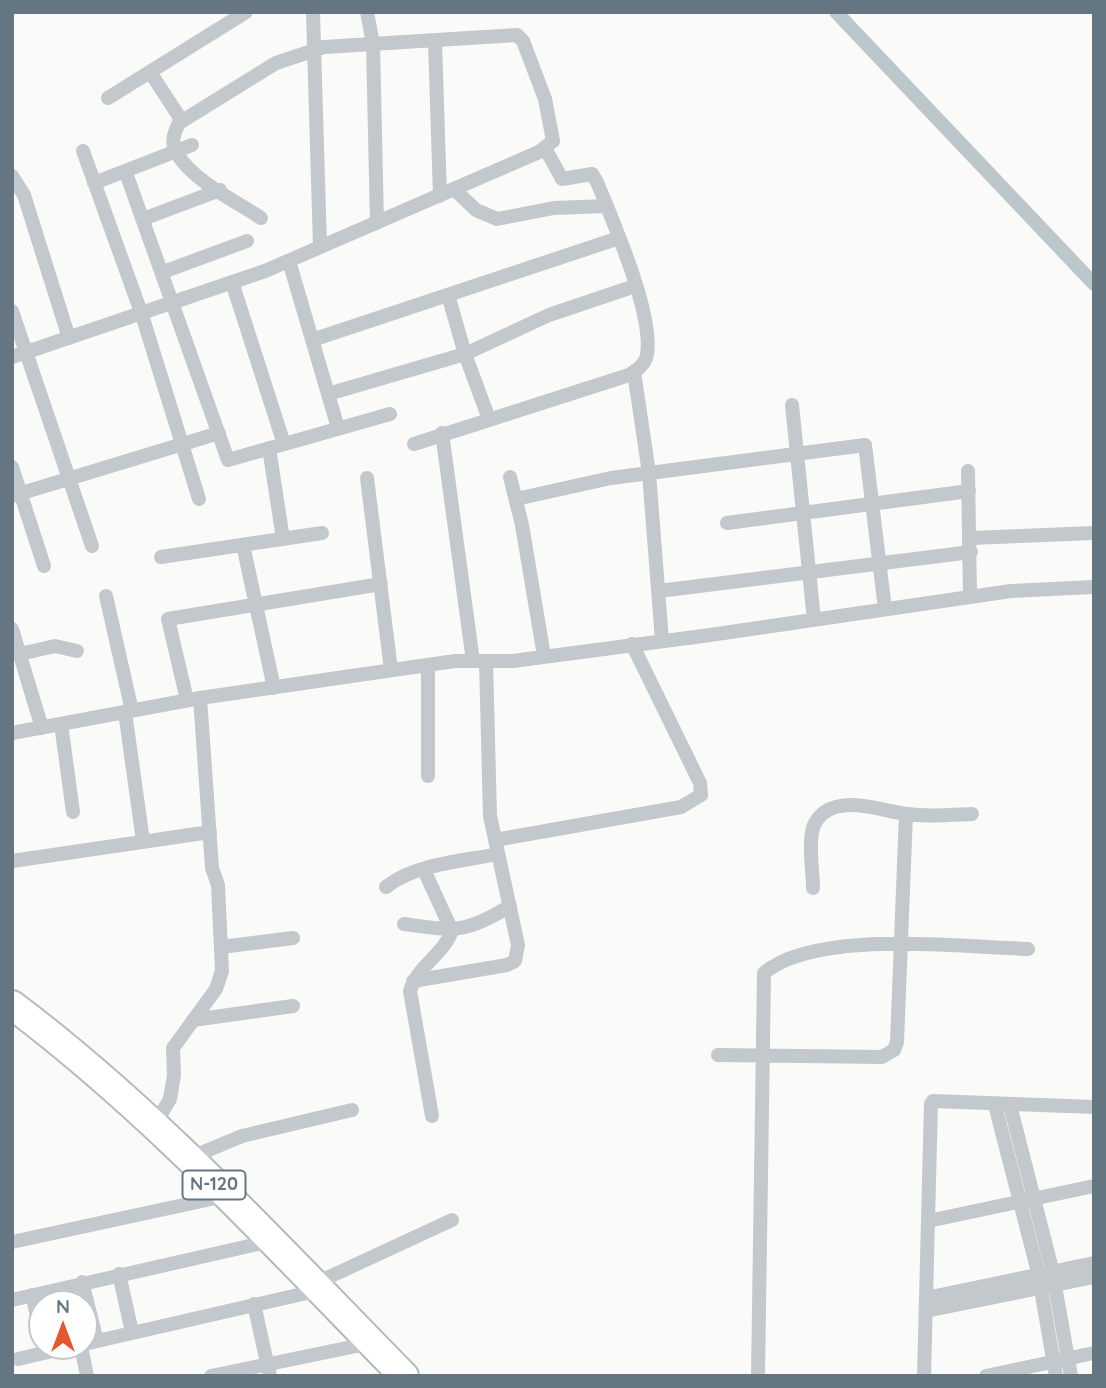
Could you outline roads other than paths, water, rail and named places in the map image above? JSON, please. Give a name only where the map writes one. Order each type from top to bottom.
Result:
[{"type":"highway","name":"N-120","points":[[12,1005],[80,1056],[154,1126],[404,1376]]},
{"type":"street","points":[[108,99],[246,12]]},
{"type":"street","points":[[313,12],[312,51],[320,247]]},
{"type":"street","points":[[367,12],[373,44],[377,223]]},
{"type":"street","points":[[19,355],[142,315],[289,261],[545,148],[553,141],[552,125],[528,52],[517,35],[373,44],[312,51],[276,63],[182,121],[173,135],[175,153],[220,190],[261,218]]},
{"type":"street","points":[[435,42],[440,196]]},
{"type":"street","points":[[150,72],[182,121]]},
{"type":"street","points":[[94,184],[192,145]]},
{"type":"street","points":[[414,443],[634,372],[646,356],[648,334],[635,286],[607,206],[592,174],[562,179],[545,148]]},
{"type":"street","points":[[83,151],[142,315],[199,499]]},
{"type":"street","points":[[126,173],[175,303],[228,460],[390,414]]},
{"type":"street","points":[[12,176],[24,195],[69,338]]},
{"type":"street","points":[[143,219],[220,190]]},
{"type":"street","points":[[455,190],[476,210],[497,219],[554,208],[607,206]]},
{"type":"street","points":[[312,340],[619,238]]},
{"type":"street","points":[[163,272],[247,241]]},
{"type":"street","points":[[289,261],[338,428]]},
{"type":"street","points":[[232,282],[284,443]]},
{"type":"street","points":[[328,394],[465,354],[548,315],[635,286]]},
{"type":"street","points":[[448,295],[465,354],[489,419]]},
{"type":"street","points":[[12,311],[19,355],[69,479],[92,546]]},
{"type":"street","points":[[634,372],[649,473],[662,641]]},
{"type":"street","points":[[792,405],[814,620]]},
{"type":"street","points":[[17,494],[219,433]]},
{"type":"street","points":[[413,981],[508,965],[515,961],[518,945],[487,787],[480,661],[442,433]]},
{"type":"street","points":[[516,499],[649,473],[865,445],[886,609]]},
{"type":"street","points":[[269,448],[283,539]]},
{"type":"street","points":[[12,467],[17,494],[44,566]]},
{"type":"street","points":[[968,471],[970,597]]},
{"type":"street","points":[[510,477],[544,656]]},
{"type":"street","points":[[367,478],[391,670]]},
{"type":"street","points":[[727,523],[969,491]]},
{"type":"street","points":[[659,591],[880,564],[971,545],[1094,533]]},
{"type":"street","points":[[161,557],[321,534]]},
{"type":"street","points":[[243,545],[274,688]]},
{"type":"street","points":[[154,1126],[170,1099],[174,1075],[173,1048],[216,989],[222,971],[218,885],[212,868],[193,699],[168,619],[381,584]]},
{"type":"street","points":[[12,733],[193,699],[428,665],[544,656],[1011,591],[1094,587]]},
{"type":"street","points":[[106,596],[129,711],[143,841]]},
{"type":"street","points":[[12,629],[42,728]]},
{"type":"street","points":[[386,887],[395,879],[497,847],[681,807],[701,795],[699,783],[632,644]]},
{"type":"street","points":[[20,654],[55,646],[77,651]]},
{"type":"street","points":[[428,665],[428,776]]},
{"type":"street","points":[[61,724],[73,812]]},
{"type":"street","points":[[813,888],[812,830],[825,812],[843,805],[869,806],[906,814],[972,814]]},
{"type":"street","points":[[718,1055],[882,1058],[889,1055],[897,1042],[906,814]]},
{"type":"street","points":[[12,861],[210,832]]},
{"type":"street","points":[[424,870],[452,931],[446,946],[430,958],[413,981],[410,991],[432,1116]]},
{"type":"street","points":[[404,924],[452,931],[478,926],[510,906]]},
{"type":"street","points":[[221,947],[293,938]]},
{"type":"street","points":[[758,1376],[764,973],[772,966],[816,948],[901,945],[1028,949]]},
{"type":"street","points":[[193,1020],[293,1006]]},
{"type":"street","points":[[924,1376],[931,1104],[933,1101],[1094,1107]]},
{"type":"street","points":[[1002,1105],[1047,1281],[1059,1365],[1071,1376]]},
{"type":"street","points":[[187,1159],[242,1136],[352,1110]]},
{"type":"street","points":[[928,1221],[1094,1186]]},
{"type":"street","points":[[12,1241],[225,1196]]},
{"type":"street","points":[[98,1340],[317,1287],[452,1220]]},
{"type":"street","points":[[51,1290],[271,1241]]},
{"type":"street","points":[[1047,1281],[1094,1264]]},
{"type":"street","points":[[119,1274],[132,1332]]},
{"type":"street","points":[[926,1305],[1047,1281],[1094,1277]]},
{"type":"street","points":[[82,1282],[83,1290]]},
{"type":"street","points":[[254,1304],[269,1369]]},
{"type":"street","points":[[211,1376],[269,1369],[372,1343]]},
{"type":"street","points":[[986,1376],[1059,1365],[1094,1353]]},
{"type":"street","points":[[18,1359],[28,1355]]},
{"type":"waterway","points":[[836,12],[1094,284]]}]
